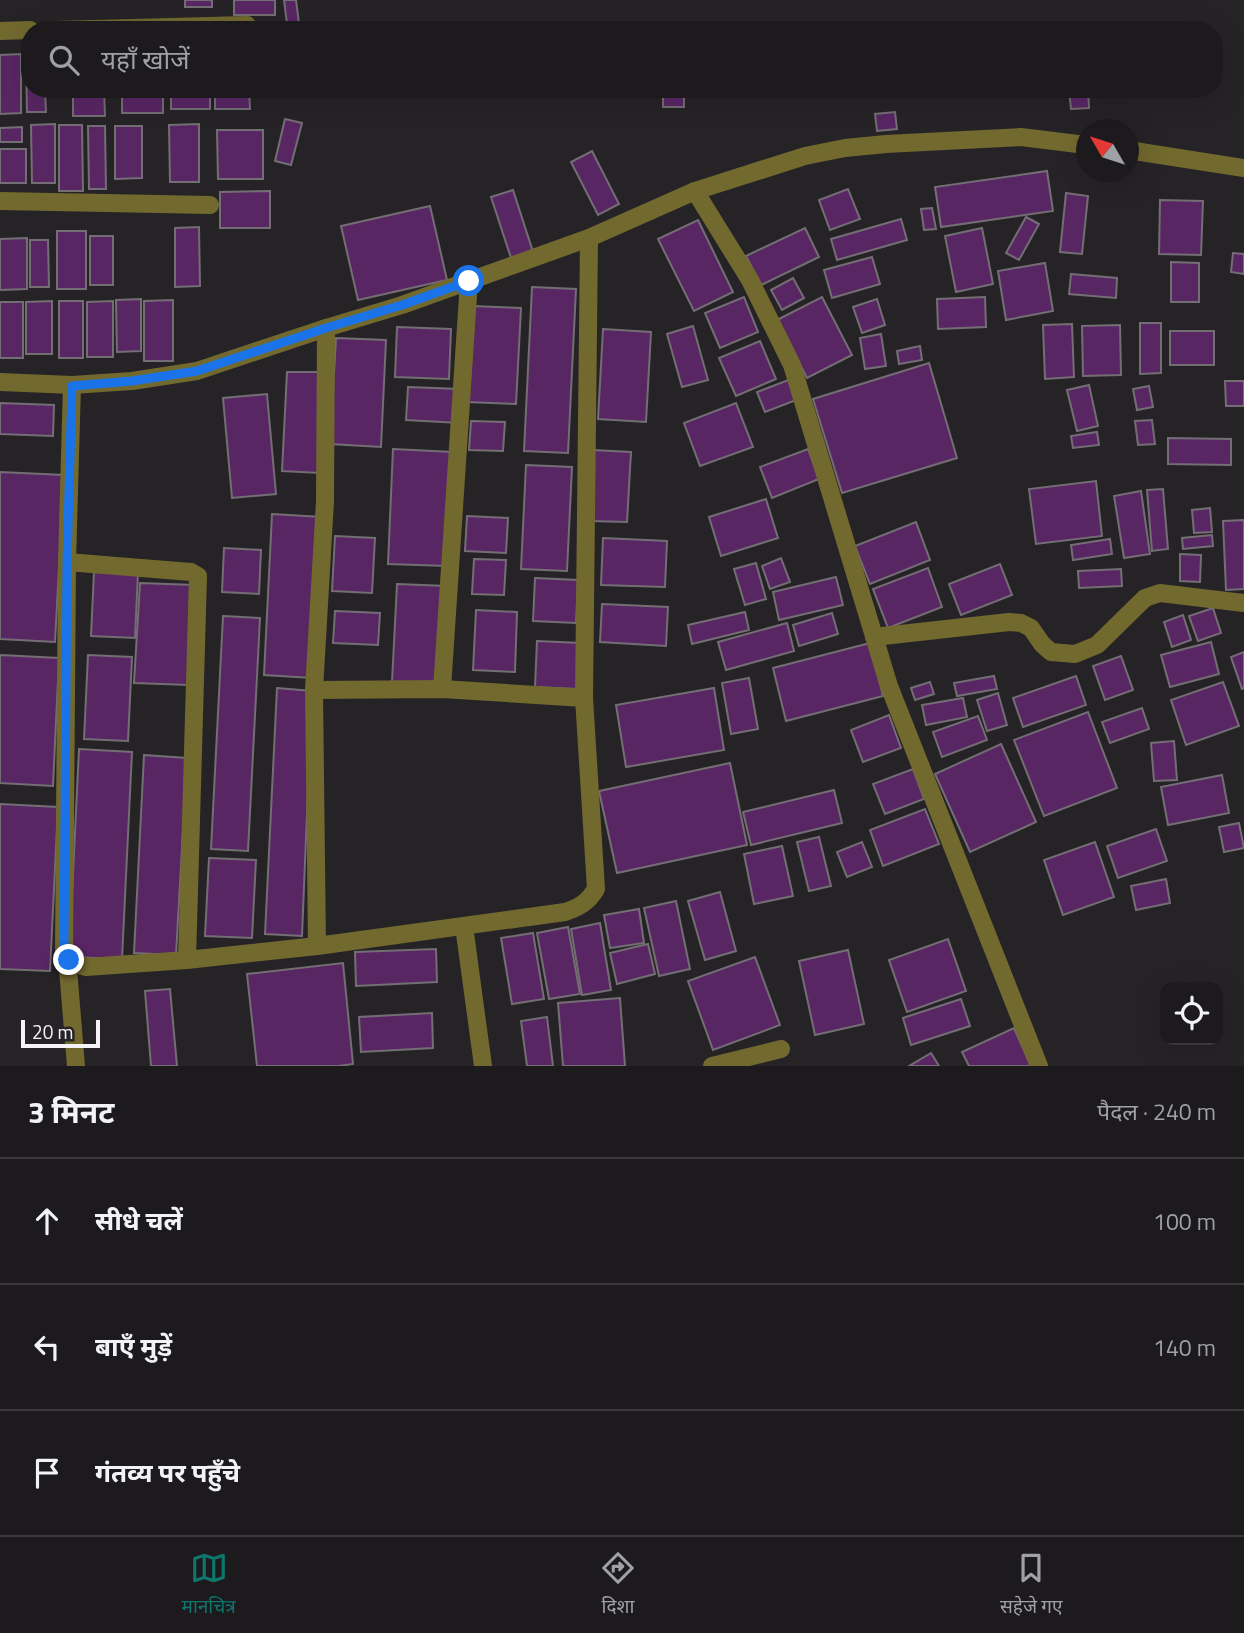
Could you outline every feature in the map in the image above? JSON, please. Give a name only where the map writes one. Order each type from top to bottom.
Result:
[{"type":"street","points":[[0,31],[21,30]]},
{"type":"street","points":[[0,382],[72,386],[132,381],[197,371],[402,305],[589,238],[695,191],[805,156],[886,144],[1021,137],[1076,144]]},
{"type":"street","points":[[1139,152],[1244,168]]},
{"type":"street","points":[[695,191],[750,280],[792,365],[889,686],[1039,1066]]},
{"type":"street","points":[[0,201],[210,205]]},
{"type":"street","points":[[67,957],[77,965],[86,967],[187,960],[317,946],[565,912],[588,901],[596,888],[584,698],[589,238]]},
{"type":"street","points":[[442,689],[469,281]]},
{"type":"street","points":[[317,946],[314,690],[325,501],[326,328]]},
{"type":"street","points":[[72,386],[67,562],[64,950],[67,957],[76,1066]]},
{"type":"street","points":[[67,562],[191,572],[198,576],[187,960]]},
{"type":"street","points":[[874,637],[1009,622],[1021,623],[1031,628],[1051,653],[1075,654],[1097,645],[1144,598],[1160,593],[1244,603]]},
{"type":"street","points":[[314,690],[442,689],[584,698]]},
{"type":"street","points":[[464,926],[482,1066]]},
{"type":"street","points":[[712,1066],[781,1049]]},
{"type":"building","points":[[185,0],[212,0],[212,7],[185,7]]},
{"type":"building","points":[[234,0],[275,0],[275,15],[234,15]]},
{"type":"building","points":[[284,0],[296,0],[299,21],[287,21]]},
{"type":"building","points":[[21,54],[21,113],[0,114],[0,55]]},
{"type":"building","points":[[27,98],[45,98],[46,112],[27,112]]},
{"type":"building","points":[[73,98],[104,98],[105,116],[73,116]]},
{"type":"building","points":[[122,98],[163,98],[163,113],[122,113]]},
{"type":"building","points":[[171,98],[210,98],[210,109],[171,109]]},
{"type":"building","points":[[215,98],[249,98],[250,109],[215,109]]},
{"type":"building","points":[[663,98],[684,98],[684,107],[663,107]]},
{"type":"building","points":[[1070,98],[1088,98],[1089,108],[1071,109]]},
{"type":"building","points":[[895,112],[897,129],[877,131],[875,114]]},
{"type":"building","points":[[285,119],[302,123],[291,165],[275,161]]},
{"type":"building","points":[[55,124],[55,183],[32,183],[31,125]]},
{"type":"building","points":[[199,124],[199,182],[170,182],[169,125]]},
{"type":"building","points":[[59,125],[82,125],[83,191],[59,191]]},
{"type":"building","points":[[88,126],[105,126],[106,189],[89,189]]},
{"type":"building","points":[[115,126],[142,126],[142,178],[115,179]]},
{"type":"building","points":[[22,127],[22,142],[0,142],[0,128]]},
{"type":"building","points":[[217,130],[263,130],[263,179],[218,179]]},
{"type":"building","points":[[0,149],[26,149],[26,183],[0,183]]},
{"type":"building","points":[[592,151],[619,204],[598,215],[571,162]]},
{"type":"building","points":[[1047,171],[1053,211],[941,227],[935,187]]},
{"type":"building","points":[[848,189],[860,219],[830,230],[819,200]]},
{"type":"building","points":[[513,190],[535,258],[513,264],[491,197]]},
{"type":"building","points":[[270,191],[270,228],[220,228],[220,192]]},
{"type":"building","points":[[1066,193],[1088,196],[1082,254],[1060,252]]},
{"type":"building","points":[[1160,200],[1203,201],[1201,255],[1159,254]]},
{"type":"building","points":[[430,206],[447,280],[358,300],[341,226]]},
{"type":"building","points":[[932,208],[936,229],[924,230],[921,209]]},
{"type":"building","points":[[1026,217],[1039,224],[1019,260],[1006,253]]},
{"type":"building","points":[[901,219],[907,240],[837,260],[831,239]]},
{"type":"building","points":[[698,220],[733,292],[694,311],[658,239]]},
{"type":"building","points":[[199,227],[200,286],[175,287],[175,228]]},
{"type":"building","points":[[805,228],[819,257],[761,285],[746,256]]},
{"type":"building","points":[[982,228],[993,284],[956,292],[945,236]]},
{"type":"building","points":[[57,231],[86,231],[86,289],[57,289]]},
{"type":"building","points":[[90,236],[113,236],[113,285],[90,285]]},
{"type":"building","points":[[27,238],[27,289],[0,290],[0,239]]},
{"type":"building","points":[[30,240],[48,240],[49,287],[30,287]]},
{"type":"building","points":[[1233,253],[1244,254],[1244,274],[1231,272]]},
{"type":"building","points":[[872,257],[880,284],[832,298],[824,270]]},
{"type":"building","points":[[1171,262],[1199,263],[1199,302],[1171,302]]},
{"type":"building","points":[[1045,263],[1053,311],[1006,320],[998,271]]},
{"type":"building","points":[[1071,274],[1117,278],[1116,298],[1069,294]]},
{"type":"building","points":[[793,278],[804,298],[782,310],[771,290]]},
{"type":"building","points":[[532,287],[576,289],[568,453],[524,451]]},
{"type":"building","points":[[744,297],[758,332],[720,348],[705,313]]},
{"type":"building","points":[[822,297],[852,355],[807,378],[777,320]]},
{"type":"building","points":[[985,297],[986,327],[938,329],[937,299]]},
{"type":"building","points":[[141,299],[141,351],[117,352],[116,300]]},
{"type":"building","points":[[877,299],[885,325],[862,333],[853,307]]},
{"type":"building","points":[[173,300],[173,361],[144,361],[144,301]]},
{"type":"building","points":[[52,301],[52,354],[26,354],[26,302]]},
{"type":"building","points":[[59,301],[83,301],[83,358],[59,358]]},
{"type":"building","points":[[113,301],[113,357],[87,357],[87,302]]},
{"type":"building","points":[[0,302],[23,302],[23,358],[0,358]]},
{"type":"building","points":[[472,306],[521,308],[516,404],[467,402]]},
{"type":"building","points":[[1140,323],[1161,323],[1161,373],[1140,374]]},
{"type":"building","points":[[1072,324],[1074,377],[1045,379],[1043,325]]},
{"type":"building","points":[[1120,325],[1121,375],[1083,376],[1082,326]]},
{"type":"building","points":[[693,326],[708,380],[682,387],[667,334]]},
{"type":"building","points":[[397,327],[451,329],[449,379],[395,377]]},
{"type":"building","points":[[603,329],[651,332],[646,422],[598,419]]},
{"type":"building","points":[[1170,331],[1214,331],[1214,365],[1170,365]]},
{"type":"building","points":[[881,334],[886,366],[865,369],[860,338]]},
{"type":"building","points":[[336,338],[386,340],[381,447],[330,444]]},
{"type":"building","points":[[760,341],[776,379],[736,396],[719,358]]},
{"type":"building","points":[[920,346],[922,360],[899,364],[897,351]]},
{"type":"building","points":[[929,363],[957,458],[842,493],[813,399]]},
{"type":"building","points":[[287,372],[322,372],[320,473],[282,471]]},
{"type":"building","points":[[791,379],[799,399],[765,412],[757,392]]},
{"type":"building","points":[[1225,381],[1244,381],[1244,406],[1226,406]]},
{"type":"building","points":[[1089,385],[1098,426],[1077,431],[1067,390]]},
{"type":"building","points":[[1149,386],[1153,407],[1137,410],[1133,389]]},
{"type":"building","points":[[408,387],[460,389],[459,423],[406,420]]},
{"type":"building","points":[[267,394],[276,494],[232,498],[223,398]]},
{"type":"building","points":[[0,403],[54,405],[53,436],[0,434]]},
{"type":"building","points":[[736,403],[753,447],[700,466],[684,423]]},
{"type":"building","points":[[1152,420],[1155,444],[1138,445],[1135,421]]},
{"type":"building","points":[[471,421],[505,422],[503,451],[469,450]]},
{"type":"building","points":[[1097,432],[1099,445],[1073,448],[1071,436]]},
{"type":"building","points":[[1168,438],[1231,439],[1231,465],[1168,464]]},
{"type":"building","points":[[393,449],[453,452],[447,566],[388,564]]},
{"type":"building","points":[[808,449],[819,479],[772,498],[760,467]]},
{"type":"building","points":[[593,450],[631,452],[627,522],[590,521]]},
{"type":"building","points":[[526,465],[572,467],[567,571],[521,569]]},
{"type":"building","points":[[0,472],[64,475],[55,642],[0,639]]},
{"type":"building","points":[[1096,481],[1102,536],[1036,544],[1029,489]]},
{"type":"building","points":[[1163,489],[1168,549],[1152,551],[1147,490]]},
{"type":"building","points":[[1141,491],[1150,554],[1124,558],[1114,496]]},
{"type":"building","points":[[766,499],[778,538],[721,556],[709,517]]},
{"type":"building","points":[[1210,508],[1212,532],[1194,533],[1192,510]]},
{"type":"building","points":[[272,514],[322,517],[312,678],[264,675]]},
{"type":"building","points":[[467,516],[508,518],[506,553],[465,551]]},
{"type":"building","points":[[1244,520],[1244,589],[1226,590],[1223,521]]},
{"type":"building","points":[[916,522],[930,560],[870,584],[855,546]]},
{"type":"building","points":[[1212,535],[1213,546],[1183,549],[1182,538]]},
{"type":"building","points":[[335,536],[375,538],[372,593],[332,591]]},
{"type":"building","points":[[603,538],[667,541],[665,587],[601,585]]},
{"type":"building","points":[[1110,539],[1112,554],[1073,560],[1071,545]]},
{"type":"building","points":[[224,548],[261,550],[259,594],[222,592]]},
{"type":"building","points":[[1180,554],[1201,555],[1200,582],[1180,581]]},
{"type":"building","points":[[781,558],[790,582],[770,589],[762,566]]},
{"type":"building","points":[[474,559],[506,560],[504,595],[472,594]]},
{"type":"building","points":[[756,563],[766,599],[745,605],[734,569]]},
{"type":"building","points":[[1000,564],[1012,595],[961,615],[949,584]]},
{"type":"building","points":[[928,568],[942,607],[888,628],[873,589]]},
{"type":"building","points":[[1121,569],[1122,586],[1079,588],[1078,571]]},
{"type":"building","points":[[94,572],[138,573],[135,638],[91,636]]},
{"type":"building","points":[[836,577],[843,605],[779,620],[773,592]]},
{"type":"building","points":[[535,578],[578,580],[576,623],[533,621]]},
{"type":"building","points":[[140,583],[194,585],[189,685],[134,683]]},
{"type":"building","points":[[397,584],[447,586],[441,684],[392,682]]},
{"type":"building","points":[[602,604],[668,607],[666,646],[600,642]]},
{"type":"building","points":[[1213,608],[1221,633],[1198,641],[1189,616]]},
{"type":"building","points":[[476,610],[517,612],[515,672],[473,670]]},
{"type":"building","points":[[335,611],[380,613],[378,645],[333,643]]},
{"type":"building","points":[[745,612],[749,630],[692,644],[688,625]]},
{"type":"building","points":[[832,613],[838,634],[799,646],[793,625]]},
{"type":"building","points":[[1183,615],[1191,640],[1172,647],[1164,622]]},
{"type":"building","points":[[223,616],[260,618],[248,851],[211,849]]},
{"type":"building","points":[[787,623],[794,651],[726,670],[718,642]]},
{"type":"building","points":[[537,641],[581,643],[578,689],[535,687]]},
{"type":"building","points":[[1211,642],[1219,674],[1170,687],[1161,655]]},
{"type":"building","points":[[870,643],[883,696],[786,721],[773,668]]},
{"type":"building","points":[[1244,652],[1244,688],[1242,689],[1231,657]]},
{"type":"building","points":[[0,655],[59,658],[53,786],[0,783]]},
{"type":"building","points":[[88,655],[132,657],[128,741],[84,739]]},
{"type":"building","points":[[1121,656],[1133,690],[1105,700],[1093,666]]},
{"type":"building","points":[[994,676],[997,689],[957,696],[954,683]]},
{"type":"building","points":[[1076,676],[1086,705],[1023,727],[1013,698]]},
{"type":"building","points":[[749,678],[758,729],[731,734],[722,683]]},
{"type":"building","points":[[930,682],[934,694],[915,700],[911,688]]},
{"type":"building","points":[[1223,682],[1239,726],[1186,745],[1171,700]]},
{"type":"building","points":[[277,688],[312,691],[302,936],[265,934]]},
{"type":"building","points":[[714,688],[724,750],[626,767],[616,705]]},
{"type":"building","points":[[998,693],[1007,725],[987,731],[977,700]]},
{"type":"building","points":[[963,698],[967,717],[926,725],[922,705]]},
{"type":"building","points":[[1142,708],[1149,729],[1110,743],[1102,722]]},
{"type":"building","points":[[1088,712],[1117,788],[1044,816],[1014,740]]},
{"type":"building","points":[[889,715],[901,748],[863,762],[851,730]]},
{"type":"building","points":[[978,716],[987,740],[942,757],[933,732]]},
{"type":"building","points":[[1174,741],[1177,780],[1154,781],[1151,743]]},
{"type":"building","points":[[1001,744],[1036,822],[970,852],[935,774]]},
{"type":"building","points":[[79,749],[132,752],[122,959],[69,957]]},
{"type":"building","points":[[144,755],[187,758],[176,955],[134,953]]},
{"type":"building","points":[[730,763],[747,845],[617,873],[599,791]]},
{"type":"building","points":[[913,769],[924,799],[885,814],[873,784]]},
{"type":"building","points":[[1222,775],[1229,813],[1168,825],[1161,787]]},
{"type":"building","points":[[834,790],[842,823],[751,845],[743,812]]},
{"type":"building","points":[[0,804],[58,807],[50,971],[0,969]]},
{"type":"building","points":[[925,809],[939,844],[883,866],[870,830]]},
{"type":"building","points":[[1239,823],[1244,848],[1224,852],[1219,827]]},
{"type":"building","points":[[1156,829],[1167,861],[1118,878],[1107,846]]},
{"type":"building","points":[[819,837],[831,886],[809,891],[797,842]]},
{"type":"building","points":[[862,842],[872,867],[847,877],[837,852]]},
{"type":"building","points":[[1095,842],[1114,897],[1063,915],[1044,860]]},
{"type":"building","points":[[782,846],[793,896],[754,904],[744,854]]},
{"type":"building","points":[[209,858],[256,860],[252,938],[205,936]]},
{"type":"building","points":[[1166,879],[1170,903],[1136,910],[1131,886]]},
{"type":"building","points":[[720,892],[736,951],[705,960],[688,901]]},
{"type":"building","points":[[676,901],[690,969],[659,976],[644,908]]},
{"type":"building","points":[[639,909],[644,943],[610,948],[604,915]]},
{"type":"building","points":[[600,923],[611,990],[582,995],[571,929]]},
{"type":"building","points":[[568,927],[580,994],[549,999],[537,933]]},
{"type":"building","points":[[533,933],[544,999],[512,1004],[501,938]]},
{"type":"building","points":[[948,939],[966,991],[907,1012],[889,960]]},
{"type":"building","points":[[648,944],[655,974],[617,984],[610,953]]},
{"type":"building","points":[[436,949],[437,982],[356,986],[355,952]]},
{"type":"building","points":[[848,950],[864,1024],[815,1035],[799,961]]},
{"type":"building","points":[[755,957],[780,1025],[713,1050],[688,981]]},
{"type":"building","points":[[343,963],[353,1064],[257,1066],[247,974]]},
{"type":"building","points":[[170,989],[177,1066],[151,1066],[145,991]]},
{"type":"building","points":[[620,998],[625,1066],[563,1066],[558,1003]]},
{"type":"building","points":[[961,999],[970,1026],[911,1045],[903,1018]]},
{"type":"building","points":[[432,1013],[433,1048],[361,1052],[359,1017]]},
{"type":"building","points":[[547,1017],[553,1066],[527,1066],[521,1021]]},
{"type":"building","points":[[1014,1028],[1031,1066],[969,1066],[962,1052]]},
{"type":"building","points":[[931,1053],[939,1066],[909,1066]]},
{"type":"route","points":[[69,960],[64,950],[67,562],[72,386],[132,381],[197,371],[469,281]]}]
